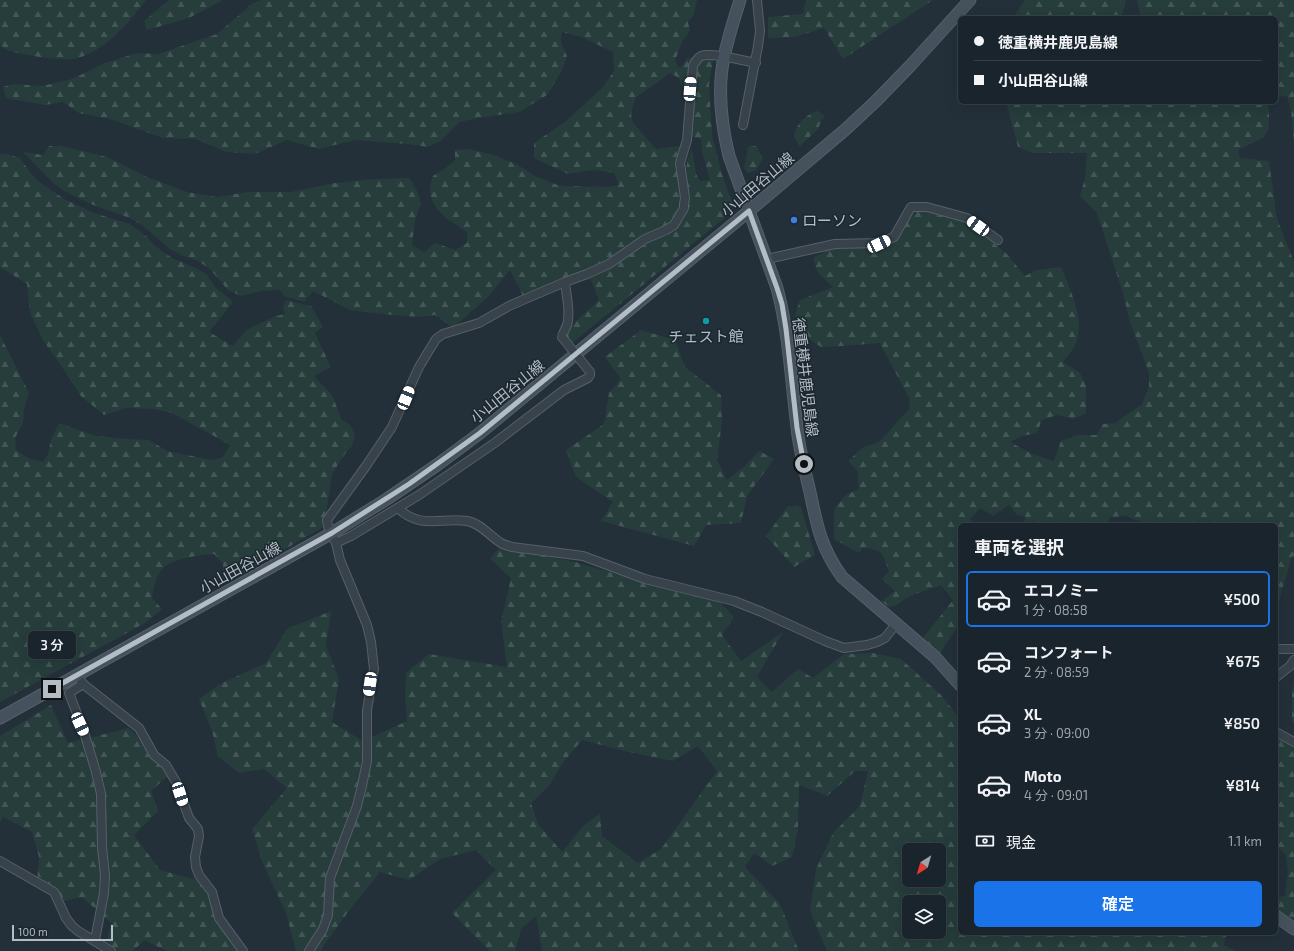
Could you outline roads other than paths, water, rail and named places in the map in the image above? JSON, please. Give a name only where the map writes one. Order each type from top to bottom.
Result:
[{"type":"main road","name":"徳重横井鹿児島線","points":[[740,0],[724,57],[720,83],[723,133],[729,156],[782,304],[797,428],[817,525],[824,548],[842,577],[935,657],[958,679]]},
{"type":"main road","name":"小山田谷山線","points":[[0,718],[80,680],[334,538],[480,433],[846,129],[910,66],[970,0]]},
{"type":"main road","points":[[1278,917],[1294,929]]},
{"type":"street","points":[[743,124],[756,63],[760,31],[757,0]]},
{"type":"street","points":[[309,951],[323,929],[328,915],[330,878],[357,806],[362,786],[367,761],[367,710],[374,669],[371,642],[366,625],[340,560],[327,520],[366,466],[392,426],[419,367],[436,338],[443,334],[479,323],[509,306],[610,264],[645,239],[666,230],[677,220],[685,198],[680,163],[687,140],[693,66],[701,56],[709,55],[756,63]]},
{"type":"street","points":[[767,259],[835,244],[879,244],[894,237],[911,207],[926,207],[967,218],[998,240]]},
{"type":"street","points":[[334,538],[398,508],[496,442],[564,390],[588,378],[590,372],[562,337],[562,333],[567,326],[569,318],[565,282]]},
{"type":"street","points":[[398,508],[407,515],[422,521],[467,521],[478,525],[502,544],[512,547],[583,556],[645,579],[734,601],[844,648],[877,642],[885,638],[896,624]]},
{"type":"street","points":[[1278,649],[1294,649]]},
{"type":"street","points":[[1278,676],[1290,666],[1294,660]]},
{"type":"street","points":[[95,940],[104,893],[105,875],[102,847],[101,794],[84,732],[69,694],[80,680],[139,728],[154,755],[166,765],[176,782],[189,818],[198,829],[199,836],[195,857],[199,875],[212,892],[219,918],[243,951]]},
{"type":"street","points":[[1278,733],[1294,742]]},
{"type":"street","points":[[0,861],[15,868],[54,892],[66,918],[72,926],[111,951]]},
{"type":"place","name":"ローソン","points":[[794,220]]},
{"type":"place","name":"チェスト館","points":[[706,321]]}]
